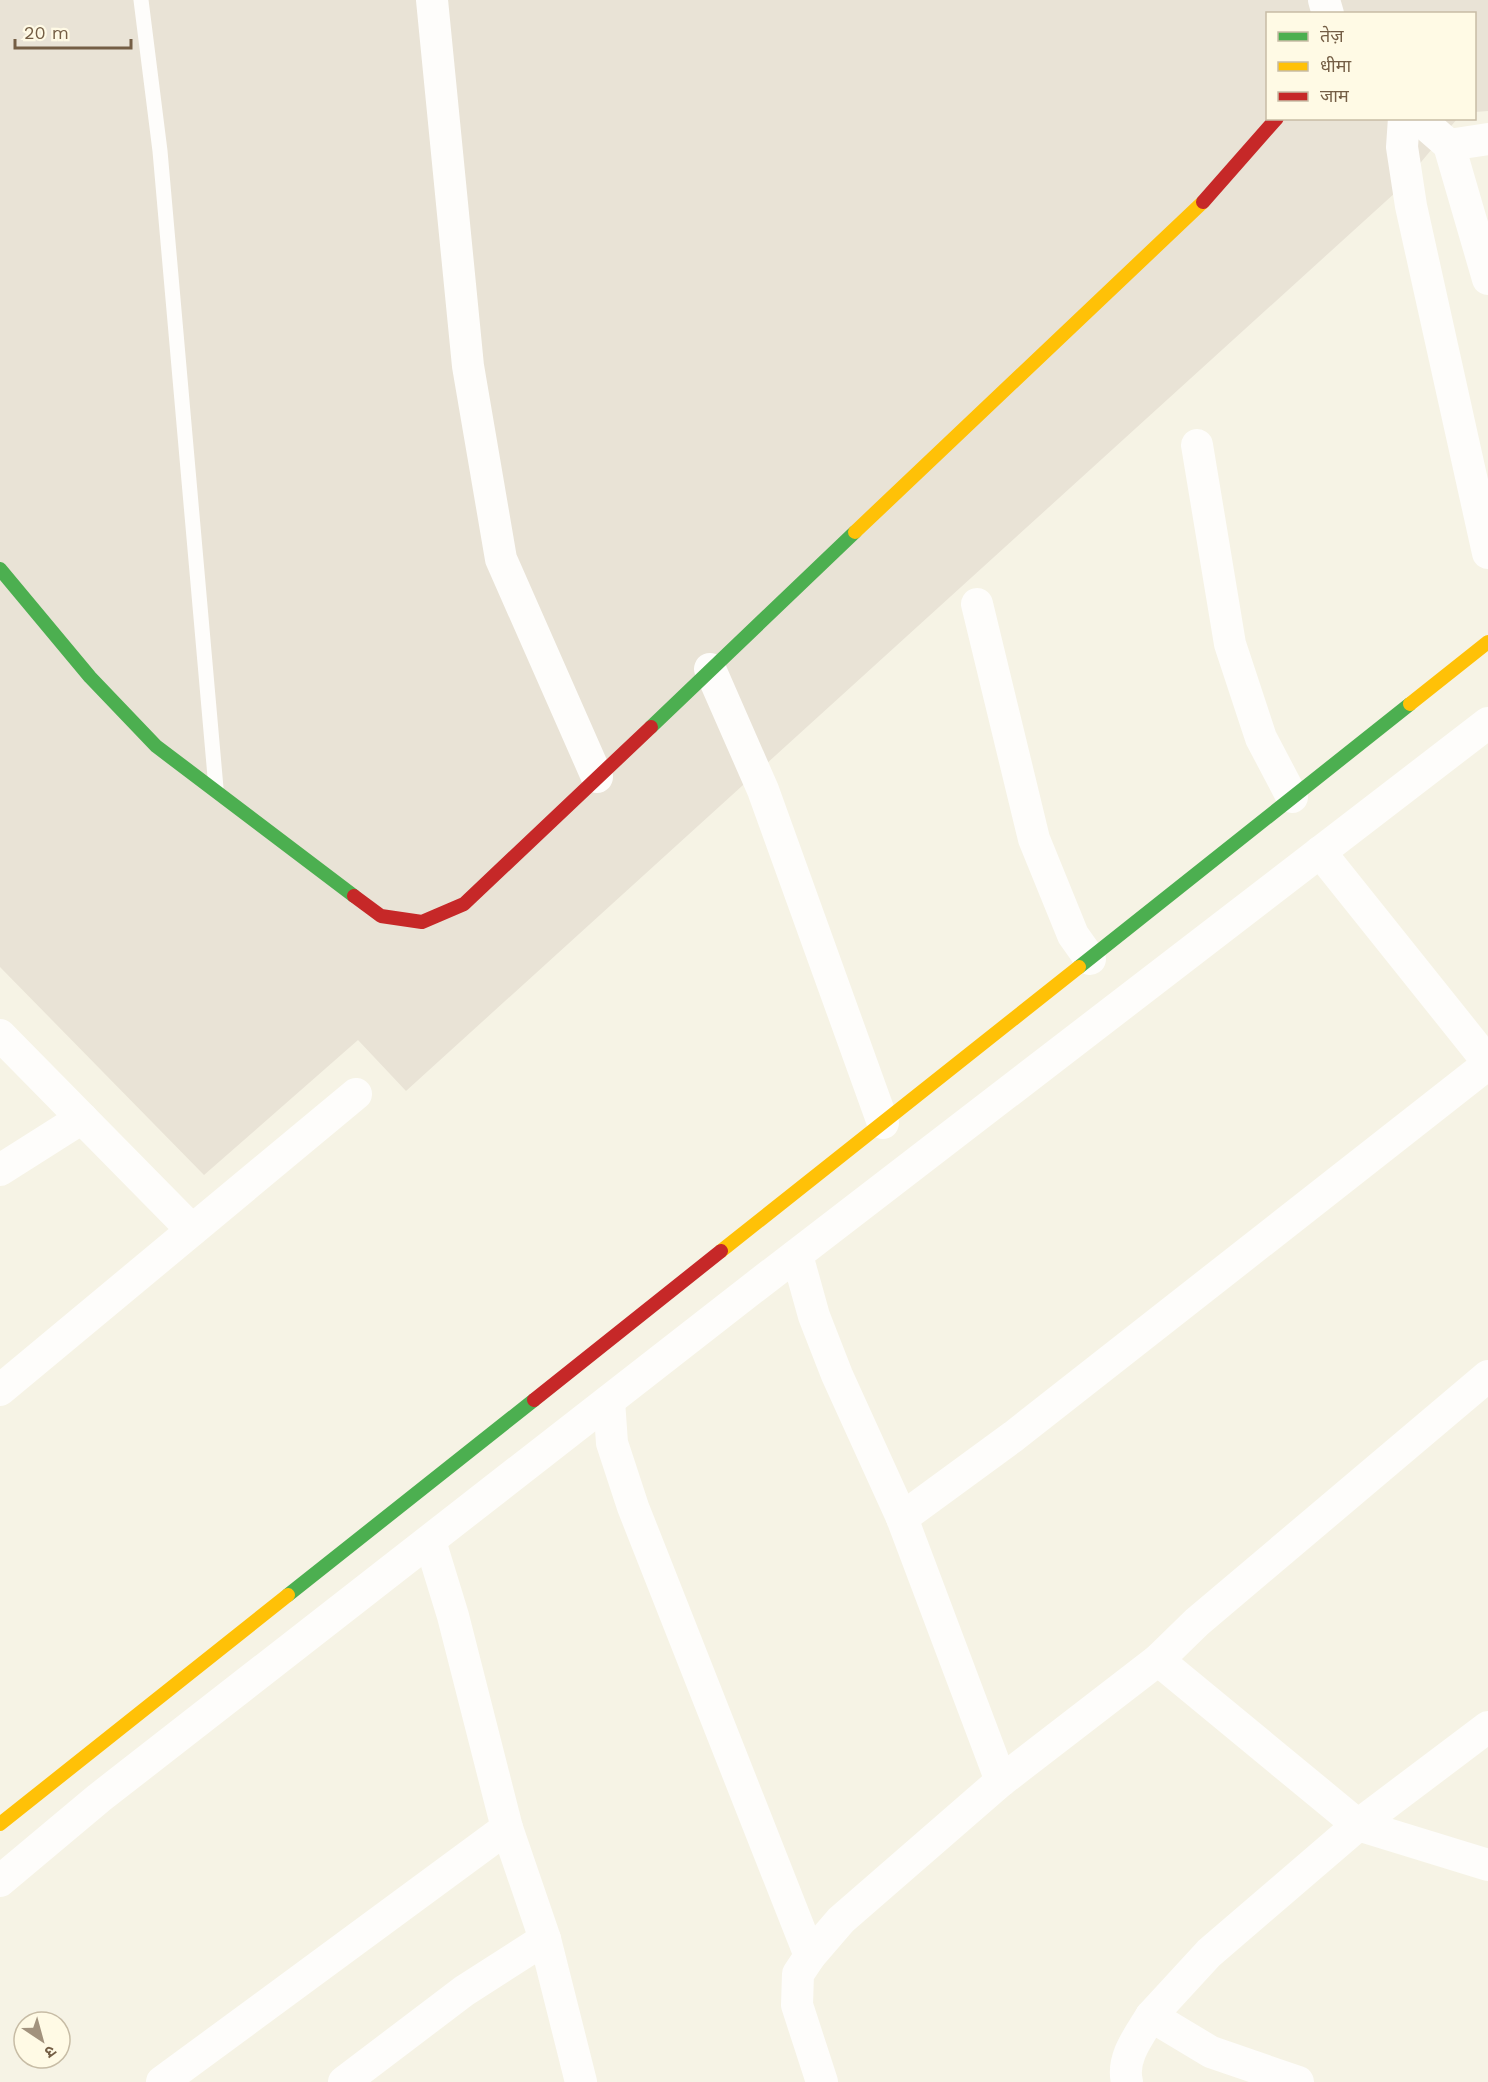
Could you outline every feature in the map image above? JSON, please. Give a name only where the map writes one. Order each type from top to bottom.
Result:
[{"type":"street","points":[[432,0],[468,366],[501,559],[597,777]]},
{"type":"street","points":[[0,569],[15,590],[90,677],[156,747],[381,916],[422,922],[464,904],[1204,201],[1275,120]]},
{"type":"street","points":[[1404,120],[1402,147],[1411,206],[1488,553]]},
{"type":"street","points":[[1420,120],[1449,145],[1488,279]]},
{"type":"street","points":[[1449,145],[1488,139]]},
{"type":"street","points":[[1197,445],[1230,644],[1261,738],[1292,797]]},
{"type":"street","points":[[977,604],[1034,838],[1073,935],[1090,958]]},
{"type":"street","points":[[0,1824],[1488,642]]},
{"type":"street","points":[[710,669],[763,790],[883,1123]]},
{"type":"street","points":[[0,1881],[99,1798],[430,1540],[1488,723]]},
{"type":"street","points":[[902,1518],[1014,1437],[1488,1063],[1320,852]]},
{"type":"street","points":[[0,1035],[192,1230]]},
{"type":"street","points":[[0,1390],[356,1094]]},
{"type":"street","points":[[0,1170],[82,1118]]},
{"type":"street","points":[[797,1255],[814,1316],[837,1375],[902,1518],[1001,1781]]},
{"type":"street","points":[[822,2082],[797,2005],[798,1974],[810,1956],[842,1920],[1001,1781],[1158,1659],[1197,1622],[1488,1376]]},
{"type":"street","points":[[609,1401],[612,1443],[633,1507],[810,1956]]},
{"type":"street","points":[[430,1540],[453,1616],[507,1828],[544,1939],[581,2082]]},
{"type":"street","points":[[1158,1659],[1358,1825],[1488,1865]]},
{"type":"street","points":[[1127,2082],[1124,2072],[1131,2049],[1152,2016],[1209,1953],[1358,1825],[1488,1727]]},
{"type":"street","points":[[162,2082],[507,1828]]},
{"type":"street","points":[[344,2082],[464,1991],[544,1939]]},
{"type":"street","points":[[1152,2016],[1211,2052],[1298,2082]]},
{"type":"lane","points":[[141,0],[160,151],[217,793]]},
{"type":"shaded area","points":[[0,0],[1488,0],[1488,111],[1476,112],[1476,12],[1266,12],[1266,120],[1456,120],[1396,192],[406,1091],[358,1040],[204,1175],[0,967]]},
{"type":"traffic: fast","points":[[651,727],[855,532]]},
{"type":"traffic: fast","points":[[0,569],[90,677],[156,746],[354,896]]},
{"type":"traffic: fast","points":[[1079,967],[1410,704]]},
{"type":"traffic: fast","points":[[288,1595],[534,1400]]},
{"type":"traffic: slow","points":[[855,532],[1203,202]]},
{"type":"traffic: slow","points":[[1410,704],[1488,642]]},
{"type":"traffic: slow","points":[[721,1251],[1079,967]]},
{"type":"traffic: slow","points":[[0,1824],[288,1595]]},
{"type":"traffic: jam","points":[[1203,202],[1275,120]]},
{"type":"traffic: jam","points":[[354,896],[381,916],[422,922],[464,904],[651,727]]},
{"type":"traffic: jam","points":[[534,1400],[721,1251]]}]
